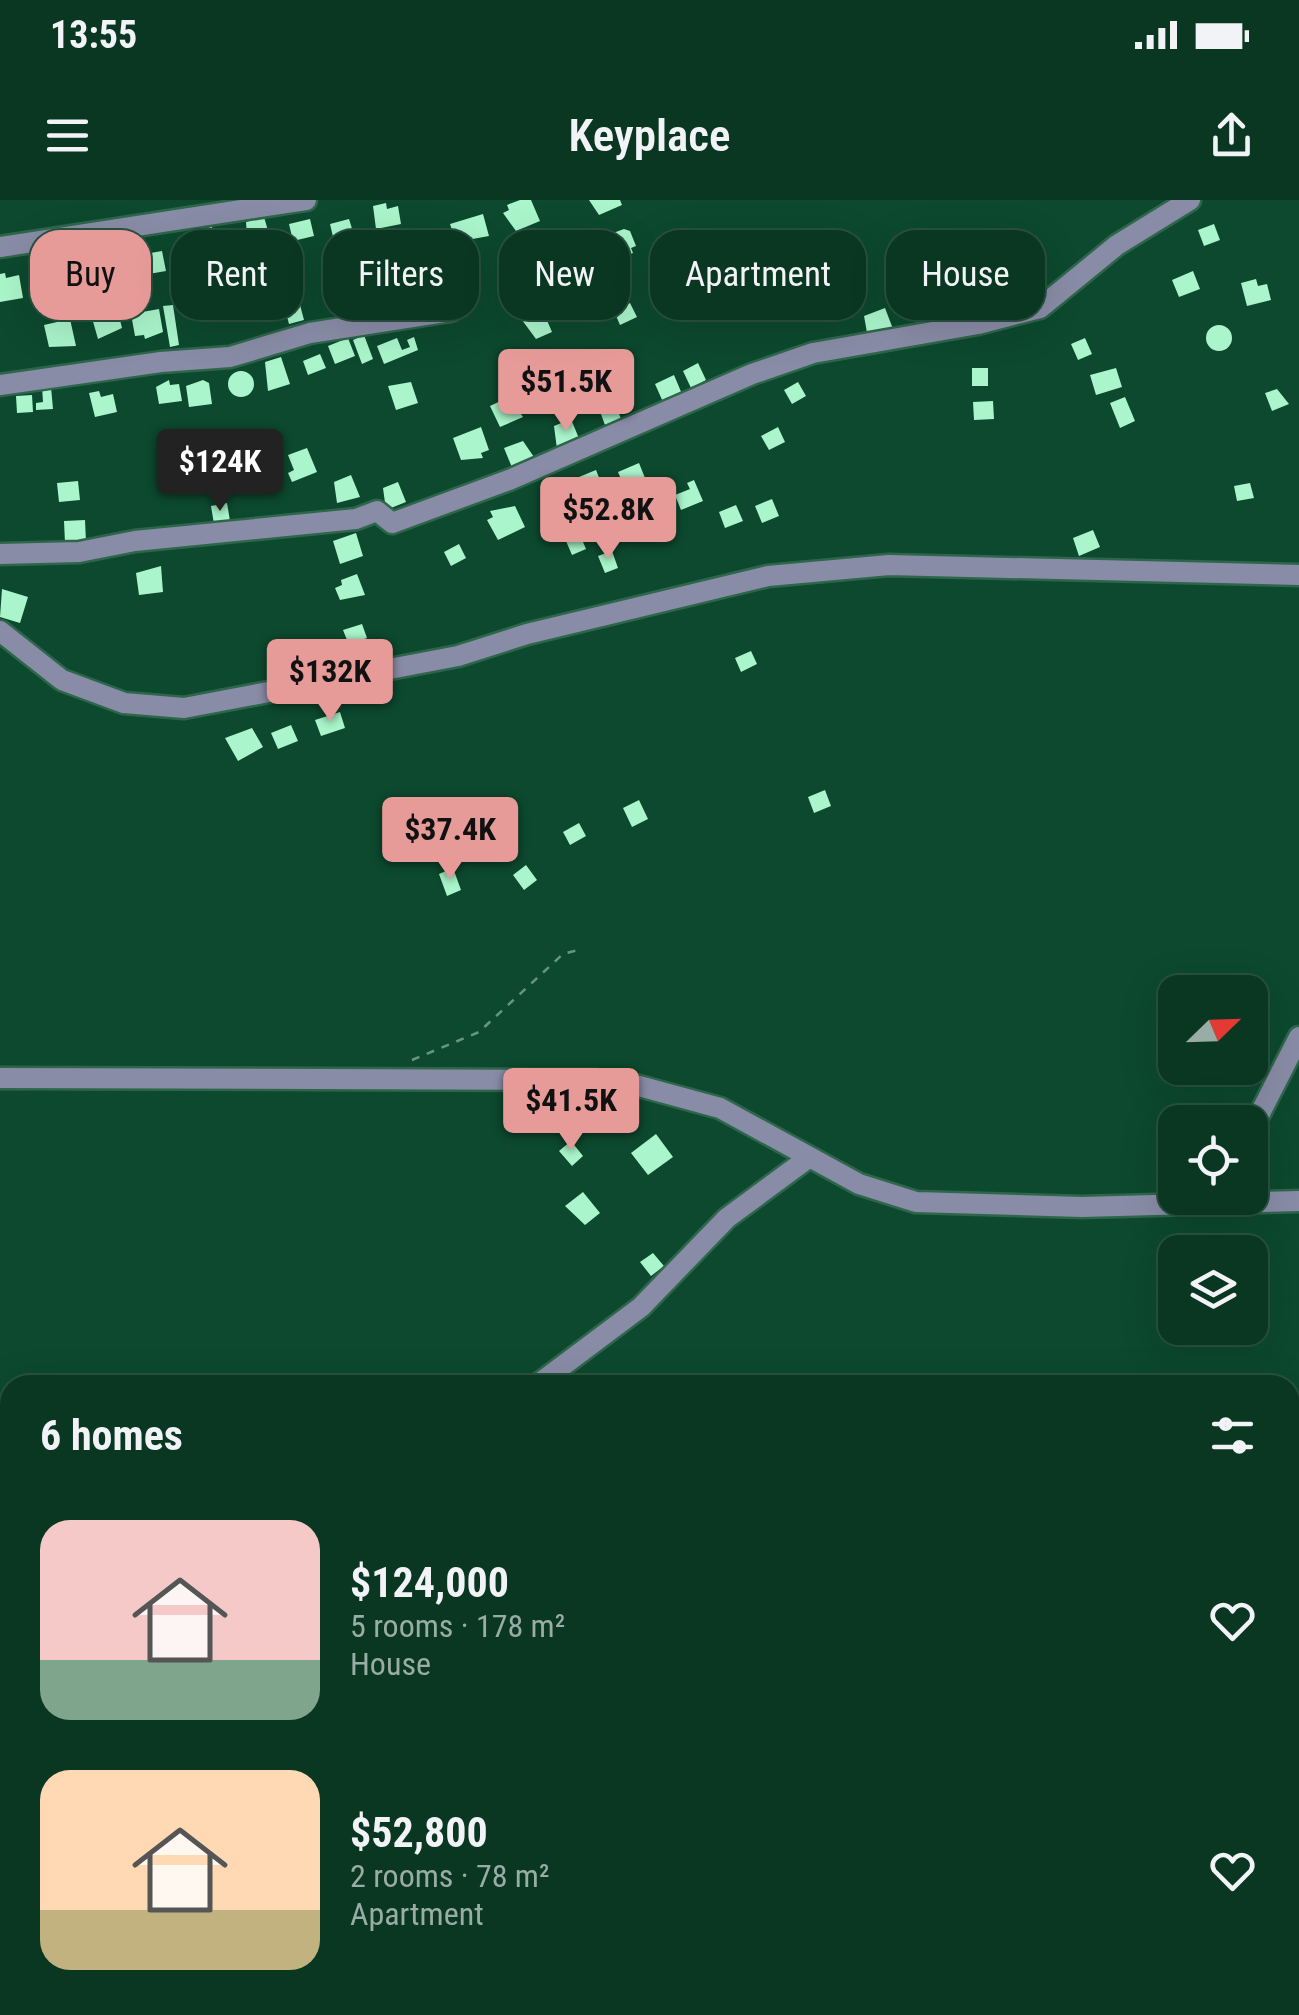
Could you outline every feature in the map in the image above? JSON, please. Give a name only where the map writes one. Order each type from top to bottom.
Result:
[{"type":"street","points":[[0,247],[306,200]]},
{"type":"street","points":[[0,554],[79,552],[135,541],[324,523],[377,511],[392,524],[509,480],[752,374],[814,353],[978,324],[1040,308],[1117,245],[1190,200]]},
{"type":"street","points":[[0,385],[161,362],[230,358],[310,333],[393,320]]},
{"type":"street","points":[[0,631],[62,680],[124,703],[184,708],[458,656],[768,576],[889,565],[1299,575]]},
{"type":"street","points":[[1264,1105],[1299,1037]]},
{"type":"street","points":[[0,1078],[595,1080],[639,1086],[720,1108],[807,1159],[859,1184],[916,1202],[1158,1201]]},
{"type":"street","points":[[549,1375],[641,1307],[727,1218],[807,1159]]},
{"type":"street","points":[[1268,1201],[1299,1201]]},
{"type":"path","points":[[376,1080],[478,1032],[563,954],[578,950]]},
{"type":"building","points":[[531,200],[540,221],[515,230],[503,213],[509,210],[507,205]]},
{"type":"building","points":[[589,200],[620,200],[622,205],[599,215]]},
{"type":"building","points":[[386,203],[387,209],[398,206],[401,224],[376,229],[373,206]]},
{"type":"building","points":[[483,214],[489,236],[479,238],[479,230],[452,230],[450,224]]},
{"type":"building","points":[[264,217],[268,230],[247,230],[246,222]]},
{"type":"building","points":[[310,219],[314,236],[303,239],[303,230],[290,230],[289,224]]},
{"type":"building","points":[[349,219],[352,230],[331,230],[330,224]]},
{"type":"building","points":[[1214,224],[1220,240],[1204,246],[1198,230]]},
{"type":"building","points":[[630,231],[636,246],[631,248],[630,254]]},
{"type":"building","points":[[162,251],[166,271],[151,274],[151,253]]},
{"type":"building","points":[[1193,271],[1200,289],[1179,297],[1172,280]]},
{"type":"building","points":[[5,273],[6,278],[19,275],[23,298],[0,302],[0,274]]},
{"type":"building","points":[[1256,279],[1258,286],[1267,284],[1271,300],[1247,306],[1241,283]]},
{"type":"building","points":[[630,303],[637,317],[620,325],[618,320],[630,320]]},
{"type":"building","points":[[171,305],[179,345],[170,347],[163,306]]},
{"type":"building","points":[[885,308],[886,320],[893,329],[868,338],[866,315]]},
{"type":"building","points":[[159,309],[163,332],[145,339],[144,335],[135,336],[132,320],[151,320],[151,310]]},
{"type":"building","points":[[70,320],[76,346],[49,347],[44,325]]},
{"type":"building","points":[[93,320],[120,320],[122,328],[98,339]]},
{"type":"building","points":[[522,320],[547,320],[552,332],[536,339]]},
{"type":"building","points":[[1219,325],[1228,329],[1232,338],[1228,347],[1219,351],[1210,347],[1206,338],[1210,329]]},
{"type":"building","points":[[364,335],[373,359],[362,364],[353,340]]},
{"type":"building","points":[[414,337],[418,350],[384,364],[377,346],[397,338],[402,350],[410,347],[407,340]]},
{"type":"building","points":[[348,338],[355,356],[335,364],[328,346]]},
{"type":"building","points":[[1085,338],[1092,354],[1078,360],[1071,344]]},
{"type":"building","points":[[320,354],[326,368],[308,375],[303,361]]},
{"type":"building","points":[[281,357],[290,384],[268,391],[265,362]]},
{"type":"building","points":[[698,363],[706,380],[691,388],[683,371]]},
{"type":"building","points":[[972,368],[988,368],[988,386],[972,386]]},
{"type":"building","points":[[1116,368],[1122,387],[1096,395],[1090,375]]},
{"type":"building","points":[[241,371],[250,375],[254,384],[250,393],[241,397],[232,393],[228,384],[232,375]]},
{"type":"building","points":[[674,375],[682,394],[663,402],[655,384]]},
{"type":"building","points":[[169,380],[170,385],[179,384],[182,401],[159,404],[156,387]]},
{"type":"building","points":[[203,380],[209,383],[212,404],[189,407],[186,386]]},
{"type":"building","points":[[411,382],[418,403],[396,410],[388,386]]},
{"type":"building","points":[[798,382],[806,396],[792,404],[784,390]]},
{"type":"building","points":[[42,387],[51,387],[53,409],[36,410],[36,403],[43,402]]},
{"type":"building","points":[[1277,389],[1289,404],[1272,411],[1265,393]]},
{"type":"building","points":[[99,391],[101,397],[113,394],[117,412],[95,417],[89,393]]},
{"type":"building","points":[[32,395],[33,412],[17,413],[16,396]]},
{"type":"building","points":[[509,397],[523,417],[500,427],[490,406]]},
{"type":"building","points":[[1125,397],[1135,421],[1120,428],[1110,403]]},
{"type":"building","points":[[614,400],[621,419],[605,425],[598,406]]},
{"type":"building","points":[[993,401],[994,419],[974,420],[973,402]]},
{"type":"building","points":[[571,419],[580,441],[557,449],[554,426]]},
{"type":"building","points":[[481,427],[489,450],[481,453],[483,458],[461,460],[453,438]]},
{"type":"building","points":[[778,427],[785,442],[769,450],[761,436]]},
{"type":"building","points":[[523,441],[536,460],[513,470],[504,448]]},
{"type":"building","points":[[307,448],[317,472],[292,482],[288,473],[294,470],[288,455]]},
{"type":"building","points":[[639,463],[645,478],[624,486],[618,472]]},
{"type":"building","points":[[596,470],[602,485],[585,492],[579,477]]},
{"type":"building","points":[[351,475],[360,497],[337,503],[334,482]]},
{"type":"building","points":[[694,480],[703,501],[681,510],[675,495],[690,489],[687,483]]},
{"type":"building","points":[[78,481],[80,500],[59,502],[57,483]]},
{"type":"building","points":[[398,482],[406,502],[386,510],[383,488]]},
{"type":"building","points":[[1250,483],[1254,498],[1237,501],[1234,486]]},
{"type":"building","points":[[772,499],[779,516],[762,523],[755,506]]},
{"type":"building","points":[[227,503],[230,521],[214,524],[211,506]]},
{"type":"building","points":[[736,505],[743,521],[725,528],[719,512]]},
{"type":"building","points":[[515,506],[525,527],[498,540],[487,520],[493,517],[490,511]]},
{"type":"building","points":[[85,520],[86,542],[65,543],[64,521]]},
{"type":"building","points":[[577,528],[586,549],[572,555],[563,534]]},
{"type":"building","points":[[1093,530],[1100,547],[1079,556],[1073,538]]},
{"type":"building","points":[[356,533],[363,556],[340,564],[333,541]]},
{"type":"building","points":[[459,544],[466,558],[451,566],[444,552]]},
{"type":"building","points":[[612,551],[618,568],[605,573],[598,556]]},
{"type":"building","points":[[161,566],[163,592],[139,595],[136,573]]},
{"type":"building","points":[[357,574],[365,595],[340,600],[335,588],[342,585],[341,580]]},
{"type":"building","points":[[2,589],[28,597],[20,623],[0,617]]},
{"type":"building","points":[[362,624],[367,638],[349,645],[343,630]]},
{"type":"building","points":[[751,651],[757,664],[741,672],[735,658]]},
{"type":"building","points":[[340,712],[345,728],[321,736],[315,720]]},
{"type":"building","points":[[291,725],[298,741],[278,749],[271,733]]},
{"type":"building","points":[[252,728],[263,747],[238,761],[225,738]]},
{"type":"building","points":[[825,790],[831,806],[814,813],[808,797]]},
{"type":"building","points":[[639,800],[648,819],[632,827],[623,808]]},
{"type":"building","points":[[579,823],[586,836],[570,845],[563,832]]},
{"type":"building","points":[[526,865],[537,880],[524,890],[513,875]]},
{"type":"building","points":[[453,868],[461,890],[447,896],[439,874]]},
{"type":"building","points":[[656,1134],[673,1157],[648,1175],[631,1153]]},
{"type":"building","points":[[571,1141],[583,1156],[572,1166],[559,1151]]},
{"type":"building","points":[[583,1192],[600,1213],[585,1225],[565,1206]]},
{"type":"building","points":[[653,1253],[664,1266],[651,1276],[640,1262]]}]
